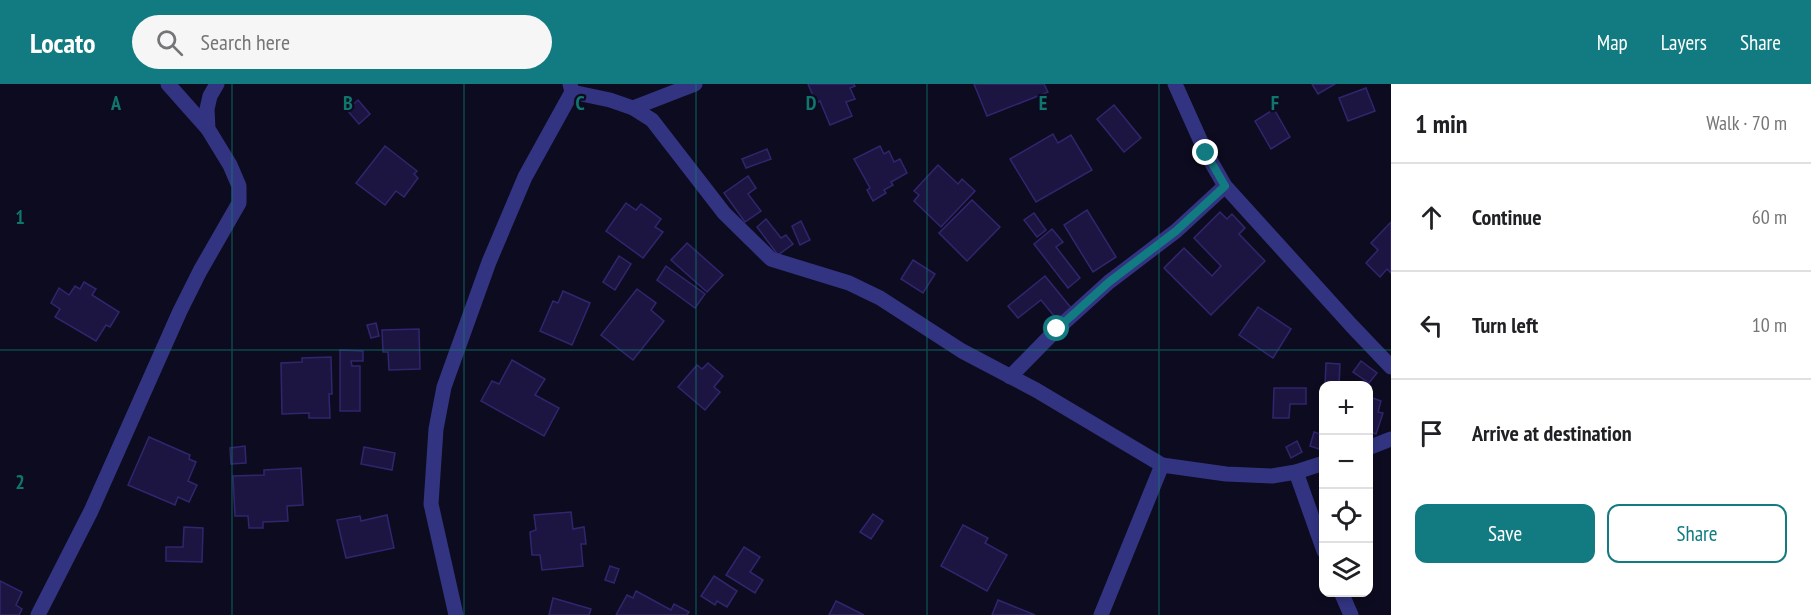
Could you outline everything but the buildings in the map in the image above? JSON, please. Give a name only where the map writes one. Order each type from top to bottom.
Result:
[{"type":"street","points":[[38,615],[91,511],[180,311],[238,203],[239,186],[230,165],[208,129],[168,84]]},
{"type":"street","points":[[208,129],[207,109],[210,96],[217,84]]},
{"type":"street","points":[[633,108],[695,84]]},
{"type":"street","points":[[1175,84],[1206,153],[1225,186],[1391,367]]},
{"type":"street","points":[[456,615],[431,504],[436,429],[444,387],[489,262],[525,177],[571,88],[633,108],[652,120],[724,213],[771,259],[849,283],[880,298],[962,351],[1162,465],[1226,474],[1272,476],[1296,472],[1319,464]]},
{"type":"street","points":[[1010,377],[1057,329],[1109,282],[1176,231],[1225,186]]},
{"type":"street","points":[[1373,446],[1391,439]]},
{"type":"street","points":[[1101,615],[1162,465]]},
{"type":"street","points":[[1296,472],[1320,543]]},
{"type":"street","points":[[1343,597],[1351,615]]},
{"type":"route","points":[[1057,329],[1109,282],[1176,231],[1225,186],[1206,153]]}]
